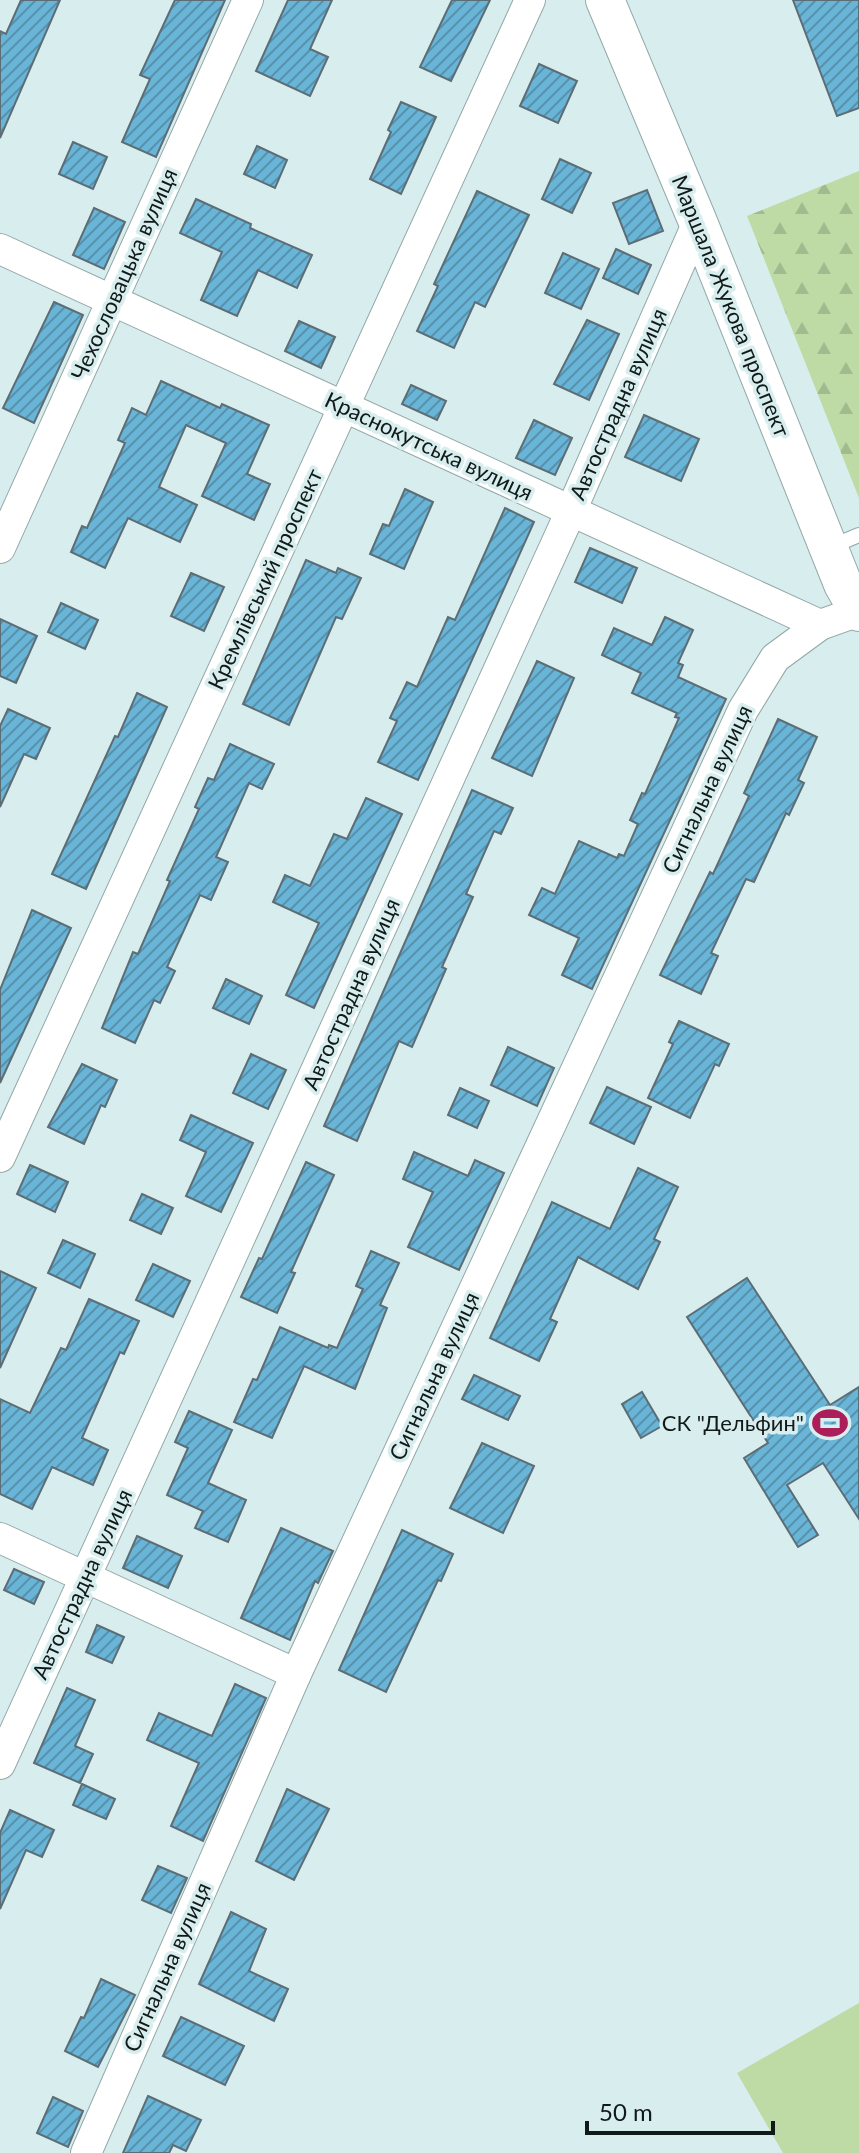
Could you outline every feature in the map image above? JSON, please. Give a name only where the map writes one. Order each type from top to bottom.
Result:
[{"type":"street","name":"Чехословацька вулиця","points":[[0,548],[248,0]]},
{"type":"street","name":"Кремлівський проспект","points":[[0,1157],[530,0]]},
{"type":"street","name":"Маршала Жукова проспект","points":[[605,0],[698,222],[844,542],[843,584],[859,612]]},
{"type":"street","name":"Автострадна вулиця","points":[[0,1764],[571,511],[698,222]]},
{"type":"street","name":"Краснокутська вулиця","points":[[0,249],[820,625]]},
{"type":"street","points":[[820,625],[859,612]]},
{"type":"street","name":"Сигнальна вулиця","points":[[86,2153],[296,1674],[743,710],[775,658],[820,625]]},
{"type":"street","points":[[0,1538],[296,1674]]},
{"type":"green space","points":[[859,171],[859,498],[747,216]]},
{"type":"green space","points":[[859,2003],[859,2153],[783,2153],[737,2073]]},
{"type":"building","points":[[21,0],[60,0],[0,138],[0,31],[6,34]]},
{"type":"building","points":[[175,0],[225,0],[156,157],[122,142],[150,79],[140,75]]},
{"type":"building","points":[[288,0],[332,0],[310,49],[328,57],[310,96],[256,71]]},
{"type":"building","points":[[452,0],[490,0],[451,81],[420,67]]},
{"type":"building","points":[[793,0],[859,0],[859,108],[837,116]]},
{"type":"building","points":[[539,64],[577,81],[558,123],[520,106]]},
{"type":"building","points":[[401,102],[436,117],[401,194],[370,179]]},
{"type":"building","points":[[73,142],[107,157],[93,189],[59,174]]},
{"type":"building","points":[[257,146],[287,160],[275,188],[244,174]]},
{"type":"building","points":[[560,159],[591,173],[572,213],[542,199]]},
{"type":"building","points":[[647,190],[663,231],[629,244],[613,203]]},
{"type":"building","points":[[477,191],[529,215],[485,307],[475,302],[454,348],[417,331],[438,286],[434,284]]},
{"type":"building","points":[[196,199],[251,224],[250,228],[312,255],[297,288],[258,270],[237,316],[201,300],[222,252],[180,233]]},
{"type":"building","points":[[94,208],[125,222],[104,269],[73,255]]},
{"type":"building","points":[[616,249],[651,265],[638,294],[603,278]]},
{"type":"building","points":[[563,253],[599,269],[581,309],[545,293]]},
{"type":"building","points":[[54,302],[83,315],[34,423],[3,408]]},
{"type":"building","points":[[587,320],[619,334],[589,400],[554,384]]},
{"type":"building","points":[[299,321],[335,337],[321,368],[285,351]]},
{"type":"building","points":[[161,381],[220,408],[222,404],[269,425],[247,474],[270,484],[254,520],[202,496],[226,443],[186,425],[159,487],[197,505],[180,542],[128,518],[105,568],[71,552],[82,526],[87,528],[125,443],[118,440],[132,408],[146,415]]},
{"type":"building","points":[[411,385],[446,401],[437,420],[402,404]]},
{"type":"building","points":[[644,415],[699,439],[681,481],[625,457]]},
{"type":"building","points":[[534,420],[572,438],[555,475],[516,458]]},
{"type":"building","points":[[405,489],[433,502],[404,569],[370,554],[383,524],[389,526]]},
{"type":"building","points":[[505,508],[534,522],[418,780],[378,762],[397,721],[390,718],[407,682],[417,687],[448,617],[455,620]]},
{"type":"building","points":[[590,548],[637,568],[622,603],[575,582]]},
{"type":"building","points":[[306,560],[336,573],[338,568],[361,578],[342,619],[336,617],[289,725],[243,704]]},
{"type":"building","points":[[191,573],[224,587],[204,631],[171,616]]},
{"type":"building","points":[[61,603],[98,620],[85,649],[48,632]]},
{"type":"building","points":[[665,617],[693,630],[678,663],[683,665],[678,677],[726,699],[592,989],[562,975],[579,938],[529,915],[542,888],[555,894],[579,841],[617,858],[619,854],[624,856],[638,824],[630,820],[679,718],[675,717],[677,713],[632,693],[641,673],[602,655],[614,628],[652,645]]},
{"type":"building","points":[[0,619],[37,636],[16,683],[0,676]]},
{"type":"building","points":[[537,661],[574,678],[532,776],[492,758]]},
{"type":"building","points":[[137,693],[167,707],[86,889],[52,874]]},
{"type":"building","points":[[8,709],[50,728],[36,759],[24,754],[0,807],[0,726]]},
{"type":"building","points":[[778,719],[817,737],[798,780],[804,783],[789,815],[786,813],[754,882],[746,879],[711,953],[718,956],[701,994],[660,975],[710,872],[713,874],[749,796],[744,793]]},
{"type":"building","points":[[230,744],[274,764],[262,789],[249,783],[216,857],[228,862],[211,900],[200,895],[167,967],[175,971],[160,1003],[154,1000],[135,1043],[102,1028],[133,952],[138,954],[170,881],[167,880],[199,809],[195,807],[208,778],[214,780]]},
{"type":"building","points":[[472,790],[513,808],[501,834],[494,831],[466,894],[473,897],[412,1047],[399,1041],[357,1141],[324,1126]]},
{"type":"building","points":[[366,798],[402,814],[314,1008],[286,995],[319,923],[273,902],[285,875],[310,886],[334,834],[347,839]]},
{"type":"building","points":[[32,910],[71,928],[0,1083],[0,990]]},
{"type":"building","points":[[226,979],[262,996],[249,1024],[213,1008]]},
{"type":"building","points":[[679,1021],[729,1044],[719,1066],[715,1064],[690,1118],[648,1098],[673,1044],[669,1042]]},
{"type":"building","points":[[508,1047],[554,1068],[537,1106],[491,1085]]},
{"type":"building","points":[[251,1054],[286,1070],[268,1109],[233,1093]]},
{"type":"building","points":[[82,1064],[117,1080],[105,1107],[101,1105],[84,1144],[48,1127]]},
{"type":"building","points":[[607,1087],[651,1107],[634,1144],[590,1123]]},
{"type":"building","points":[[460,1088],[489,1101],[477,1128],[448,1115]]},
{"type":"building","points":[[191,1115],[253,1143],[221,1212],[186,1196],[206,1152],[180,1140]]},
{"type":"building","points":[[414,1152],[468,1176],[475,1160],[504,1173],[459,1270],[408,1247],[433,1192],[403,1179]]},
{"type":"building","points":[[306,1162],[334,1175],[291,1272],[295,1273],[277,1313],[241,1297],[259,1258],[262,1259]]},
{"type":"building","points":[[30,1165],[68,1182],[55,1212],[17,1194]]},
{"type":"building","points":[[638,1168],[678,1187],[654,1239],[660,1242],[638,1289],[578,1257],[550,1319],[557,1322],[539,1361],[490,1338],[552,1202],[610,1229]]},
{"type":"building","points":[[142,1194],[173,1208],[161,1234],[130,1220]]},
{"type":"building","points":[[63,1240],[95,1254],[80,1288],[48,1273]]},
{"type":"building","points":[[371,1251],[399,1263],[380,1305],[387,1308],[355,1389],[304,1366],[272,1438],[234,1422],[280,1327],[328,1348],[329,1345],[337,1348],[363,1289],[356,1286]]},
{"type":"building","points":[[153,1264],[190,1281],[173,1317],[136,1300]]},
{"type":"building","points":[[0,1271],[36,1288],[0,1368]]},
{"type":"building","points":[[747,1278],[830,1405],[859,1387],[859,1519],[823,1463],[787,1485],[818,1535],[798,1547],[744,1458],[768,1443],[687,1317]]},
{"type":"building","points":[[89,1299],[139,1321],[124,1354],[120,1352],[82,1438],[108,1450],[93,1485],[52,1467],[32,1509],[0,1494],[0,1399],[30,1413],[61,1348],[66,1350]]},
{"type":"building","points":[[474,1375],[520,1396],[508,1420],[462,1399]]},
{"type":"building","points":[[642,1392],[662,1426],[641,1438],[622,1404]]},
{"type":"building","points":[[189,1411],[232,1430],[208,1483],[246,1500],[228,1542],[195,1528],[203,1511],[167,1495],[188,1448],[175,1442]]},
{"type":"building","points":[[482,1443],[534,1466],[503,1533],[450,1508]]},
{"type":"building","points":[[281,1528],[333,1551],[318,1583],[315,1581],[290,1640],[241,1618]]},
{"type":"building","points":[[402,1530],[453,1554],[386,1692],[339,1670]]},
{"type":"building","points":[[137,1536],[182,1556],[168,1588],[123,1568]]},
{"type":"building","points":[[14,1569],[44,1582],[34,1604],[4,1590]]},
{"type":"building","points":[[97,1625],[124,1637],[112,1663],[86,1652]]},
{"type":"building","points":[[235,1684],[266,1698],[203,1841],[171,1826],[199,1763],[147,1740],[159,1713],[212,1736]]},
{"type":"building","points":[[67,1688],[95,1700],[75,1746],[93,1754],[80,1783],[34,1763]]},
{"type":"building","points":[[82,1784],[115,1799],[106,1819],[73,1805]]},
{"type":"building","points":[[287,1789],[329,1809],[294,1880],[256,1861]]},
{"type":"building","points":[[10,1810],[54,1830],[42,1857],[26,1850],[0,1909],[0,1833]]},
{"type":"building","points":[[158,1866],[187,1878],[171,1913],[142,1900]]},
{"type":"building","points":[[231,1912],[266,1929],[249,1971],[288,1989],[274,2021],[199,1984]]},
{"type":"building","points":[[101,1979],[135,1995],[98,2067],[65,2051]]},
{"type":"building","points":[[181,2017],[244,2046],[225,2085],[163,2056]]},
{"type":"building","points":[[148,2096],[201,2120],[186,2151],[173,2145],[169,2153],[123,2153]]},
{"type":"building","points":[[53,2097],[83,2111],[68,2147],[37,2133]]},
{"type":"place","name":"СК \"Дельфин\"","points":[[830,1423]]}]
